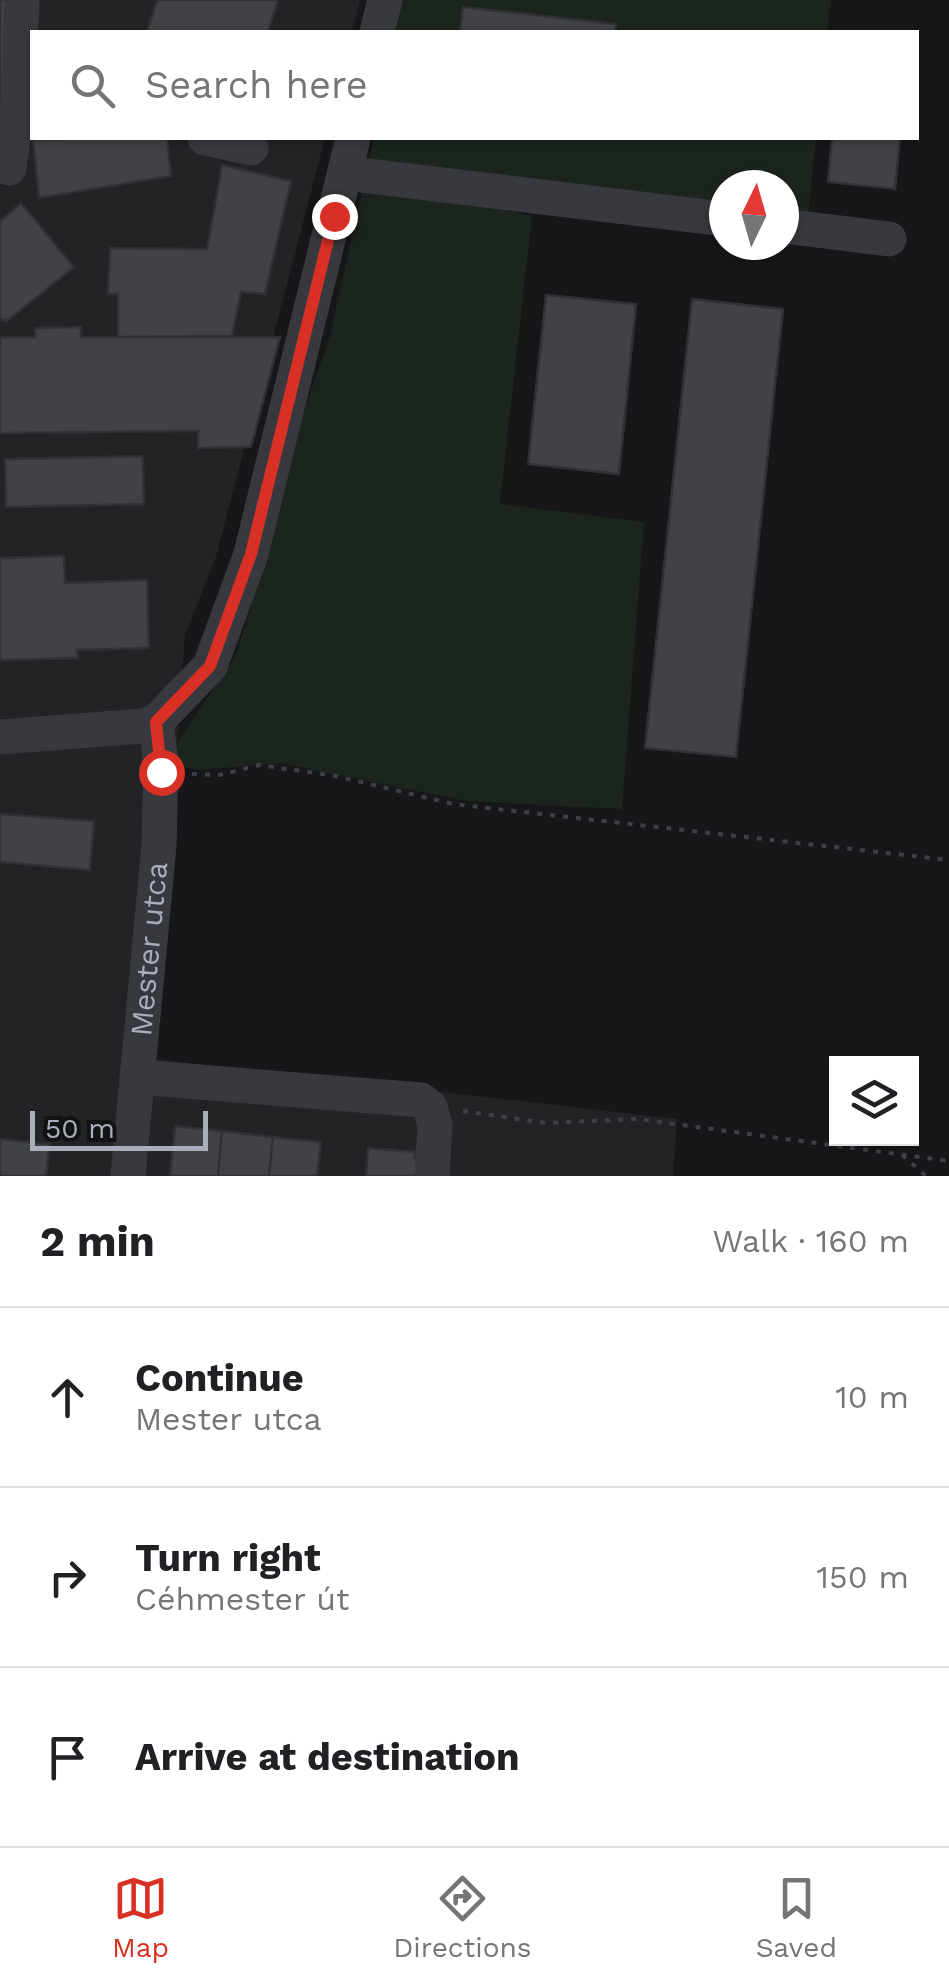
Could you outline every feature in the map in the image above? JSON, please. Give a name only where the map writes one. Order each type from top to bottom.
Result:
[{"type":"street","points":[[10,168],[26,93],[22,0]]},
{"type":"street","points":[[378,30],[385,0]]},
{"type":"street","points":[[214,140],[251,148]]},
{"type":"street","points":[[0,737],[156,722],[210,666],[251,554],[352,140]]},
{"type":"street","points":[[344,173],[709,217]]},
{"type":"street","points":[[799,228],[889,239]]},
{"type":"street","name":"Mester utca","points":[[128,1176],[161,772],[156,722]]},
{"type":"street","points":[[137,1076],[422,1100],[430,1106],[435,1125],[432,1176]]},
{"type":"path","points":[[161,772],[219,775],[259,765],[336,776],[453,804],[949,860]]},
{"type":"path","points":[[430,1106],[546,1124],[638,1119],[949,1161]]},
{"type":"path","points":[[902,1156],[926,1176]]},
{"type":"shaded area","points":[[0,0],[360,0],[352,30],[30,30],[30,140],[324,140],[216,557],[185,635],[154,1059],[677,1119],[673,1176],[0,1176]]},
{"type":"shaded area","points":[[402,0],[831,0],[827,30],[396,30]]},
{"type":"shaded area","points":[[374,140],[816,140],[807,225],[799,224],[799,170],[709,170],[709,215],[378,183],[532,216],[500,504],[644,522],[622,809],[466,801],[280,763],[200,770],[177,766],[175,745],[235,657],[287,459],[329,340]]},
{"type":"building","points":[[0,0],[15,0],[13,98],[0,96]]},
{"type":"building","points":[[157,0],[278,0],[269,30],[148,30]]},
{"type":"building","points":[[463,7],[616,24],[615,30],[460,30]]},
{"type":"building","points":[[33,140],[167,140],[171,176],[39,198]]},
{"type":"building","points":[[832,140],[900,140],[895,189],[828,182]]},
{"type":"building","points":[[222,165],[291,181],[265,294],[241,292],[232,336],[118,337],[118,294],[108,294],[110,248],[207,249]]},
{"type":"building","points":[[21,203],[74,267],[7,321],[0,319],[0,221]]},
{"type":"building","points":[[546,295],[636,304],[619,474],[528,464]]},
{"type":"building","points":[[692,299],[783,309],[736,757],[645,748]]},
{"type":"building","points":[[81,327],[81,337],[280,337],[251,447],[198,448],[198,431],[0,433],[0,337],[35,337],[35,328]]},
{"type":"building","points":[[143,456],[144,504],[6,507],[5,459]]},
{"type":"building","points":[[64,556],[65,583],[147,580],[149,648],[77,650],[78,658],[0,660],[0,558]]},
{"type":"building","points":[[0,814],[94,821],[90,870],[0,862]]},
{"type":"building","points":[[175,1126],[222,1131],[218,1176],[170,1176]]},
{"type":"building","points":[[222,1131],[273,1137],[269,1176],[218,1176]]},
{"type":"building","points":[[273,1137],[321,1142],[317,1176],[269,1176]]},
{"type":"building","points":[[0,1139],[50,1144],[46,1176],[0,1176]]},
{"type":"building","points":[[368,1148],[415,1152],[415,1158],[429,1159],[427,1176],[366,1176]]},
{"type":"route","points":[[161,772],[156,722],[210,666],[251,554],[334,216]]}]
